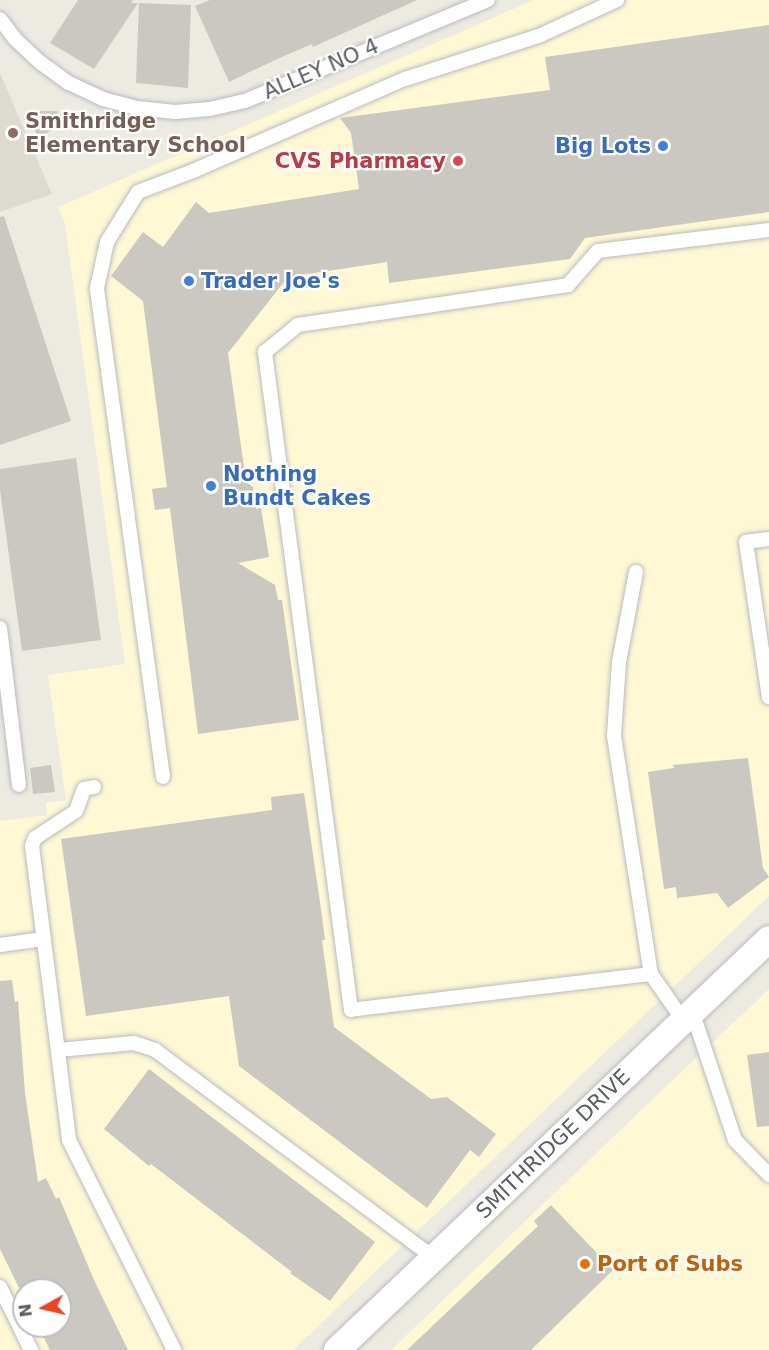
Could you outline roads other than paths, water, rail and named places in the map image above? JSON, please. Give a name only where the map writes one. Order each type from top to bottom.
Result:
[{"type":"street","name":"SMITHRIDGE DRIVE","points":[[337,1350],[769,939]]},
{"type":"lane","name":"ALLEY NO 4","points":[[0,18],[15,39],[41,63],[69,83],[103,99],[126,105],[175,112],[210,110],[245,101],[488,0]]},
{"type":"lane","points":[[163,777],[97,288],[107,242],[138,192],[193,171],[405,79],[541,35],[617,0]]},
{"type":"lane","points":[[651,974],[351,1010],[265,352],[298,325],[568,285],[598,251],[769,230]]},
{"type":"lane","points":[[769,539],[746,542],[769,697]]},
{"type":"lane","points":[[636,572],[619,662],[615,736],[651,974],[688,1016],[735,1140],[769,1175]]},
{"type":"lane","points":[[0,628],[19,785]]},
{"type":"lane","points":[[94,788],[84,789],[76,811],[35,838],[32,846],[69,1140],[174,1350]]},
{"type":"lane","points":[[0,945],[44,939]]},
{"type":"lane","points":[[58,1050],[135,1043],[155,1050],[434,1258]]},
{"type":"lane","points":[[0,1287],[31,1350]]},
{"type":"place","name":"Smithridge Elementary School","points":[[13,133]]},
{"type":"place","name":"Big Lots","points":[[663,146]]},
{"type":"place","name":"CVS Pharmacy","points":[[458,161]]},
{"type":"place","name":"Trader Joe's","points":[[189,281]]},
{"type":"place","name":"Nothing Bundt Cakes","points":[[211,486]]},
{"type":"place","name":"Port of Subs","points":[[585,1264]]}]
